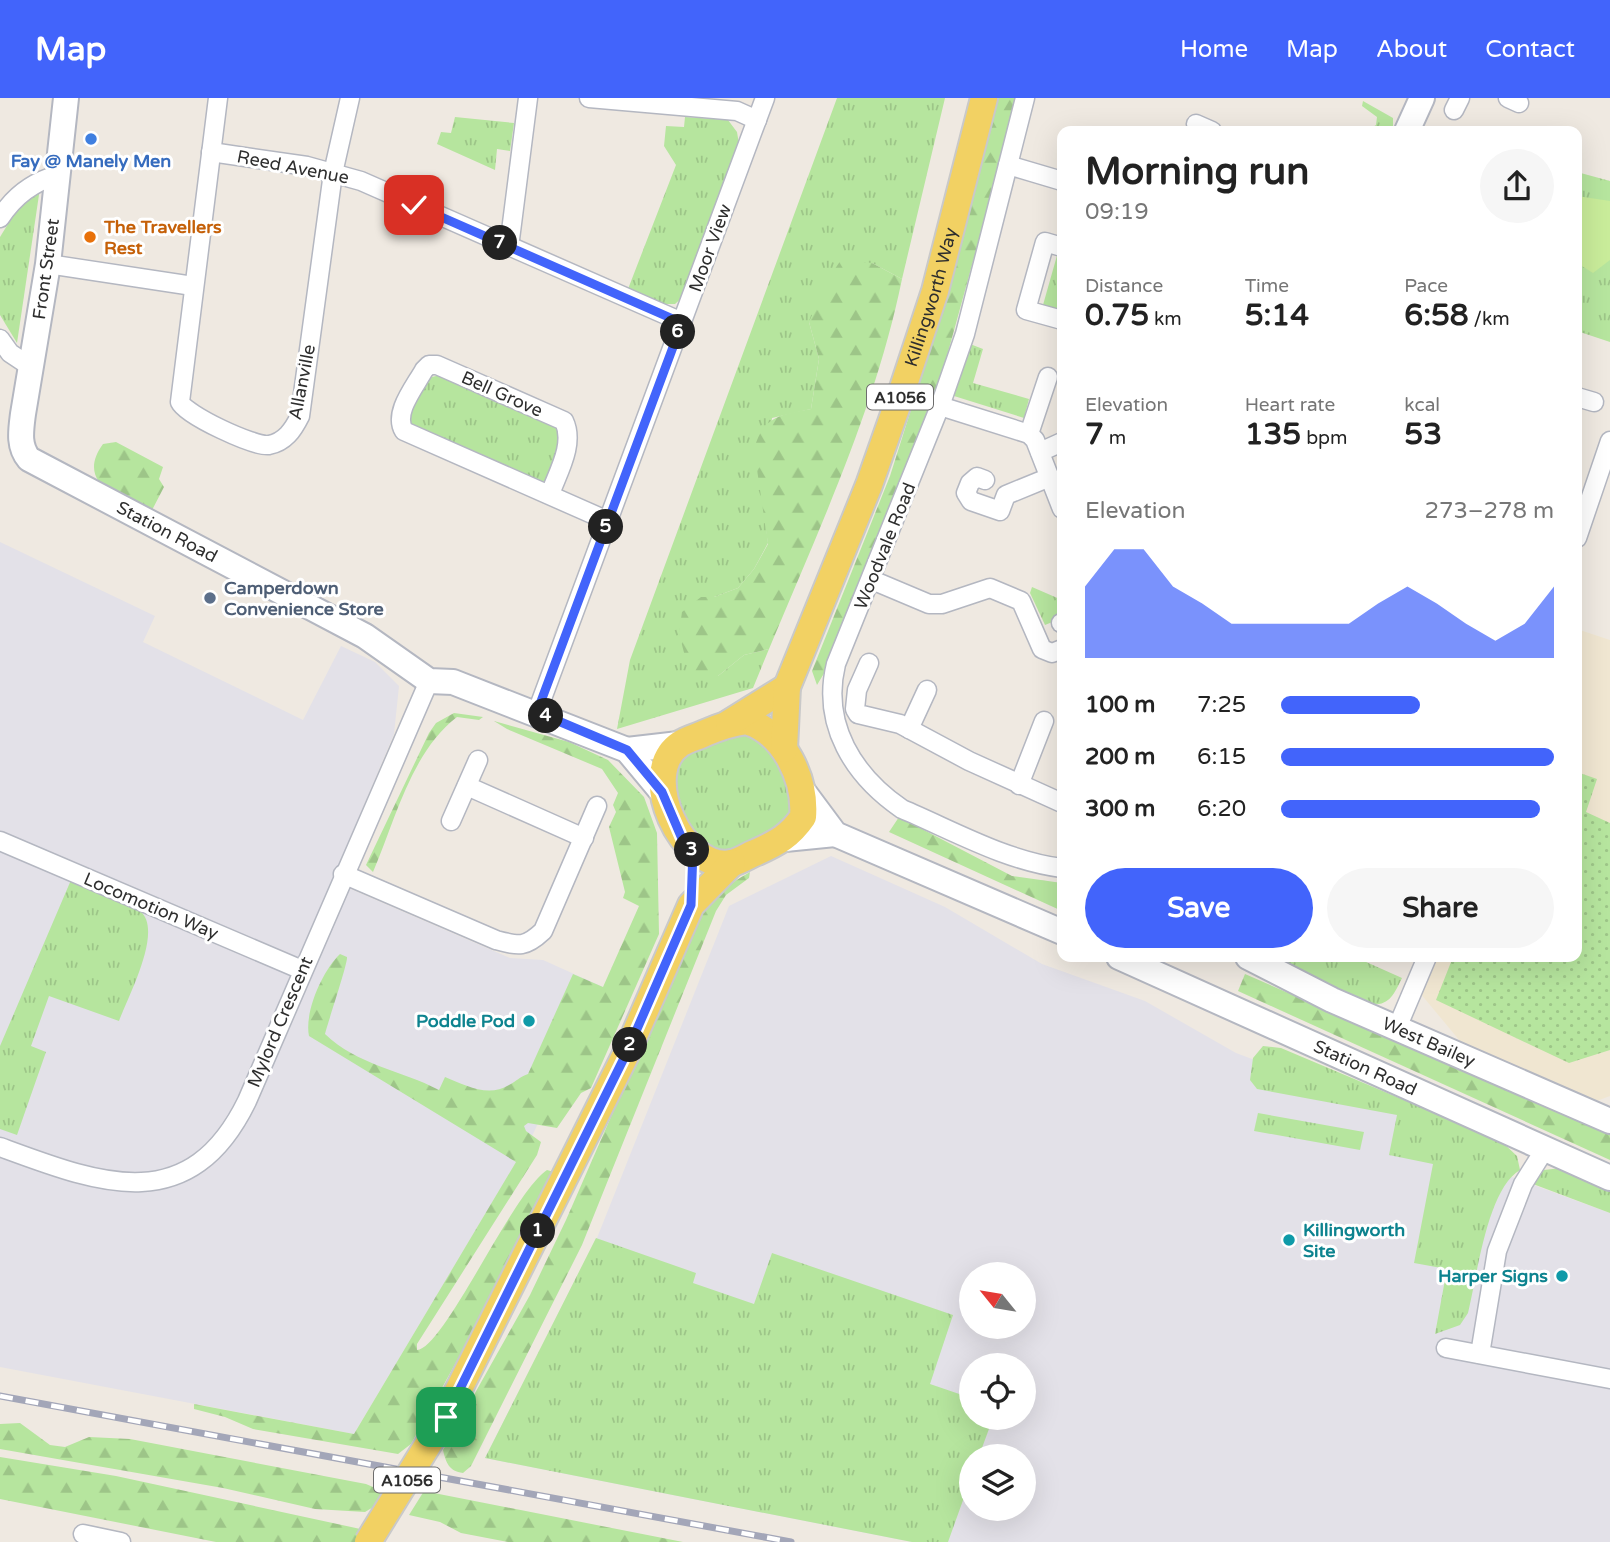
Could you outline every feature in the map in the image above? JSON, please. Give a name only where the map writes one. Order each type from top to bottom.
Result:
[{"type":"main road","name":"Front Street","points":[[21,439],[48,264],[66,98]]},
{"type":"main road","name":"Killingworth Way","points":[[784,749],[787,687],[869,485],[900,397],[935,291],[984,98]]},
{"type":"main road","name":"Station Road","points":[[21,439],[23,453],[34,463],[365,636],[429,681],[453,682],[537,712],[627,750],[662,792]]},
{"type":"main road","points":[[787,687],[729,723],[679,744],[664,766],[662,792],[683,841],[693,850],[708,859],[732,863],[785,839],[835,834],[1057,930]]},
{"type":"main road","points":[[729,723],[746,721],[760,725],[780,741],[803,791],[835,834]]},
{"type":"main road","name":"Station Road","points":[[627,750],[679,744]]},
{"type":"main road","points":[[785,839],[803,817],[803,791]]},
{"type":"main road","name":"A1056","points":[[691,905],[693,850]]},
{"type":"main road","name":"A1056","points":[[368,1542],[446,1417],[627,1052],[691,905],[732,863]]},
{"type":"main road","name":"Station Road","points":[[1130,962],[1610,1178]]},
{"type":"main road","name":"West Bailey","points":[[1258,962],[1397,1028],[1610,1121]]},
{"type":"street","name":"Allanville","points":[[218,98],[180,395],[183,408],[260,445],[279,442],[292,430],[300,416],[334,173]]},
{"type":"street","points":[[334,173],[350,98]]},
{"type":"street","points":[[509,247],[528,98]]},
{"type":"street","points":[[589,98],[737,111],[757,120]]},
{"type":"street","name":"Moor View","points":[[537,712],[765,98]]},
{"type":"street","name":"Woodvale Road","points":[[1025,98],[965,334],[940,406],[833,678],[835,719],[853,765],[867,782],[902,809],[1009,856],[1033,864],[1057,864]]},
{"type":"street","name":"Reed Avenue","points":[[211,152],[334,173],[361,181],[682,323]]},
{"type":"street","points":[[1008,165],[1057,180]]},
{"type":"street","points":[[0,218],[28,188],[41,180],[58,175]]},
{"type":"street","points":[[1057,246],[1045,242],[1026,310],[1057,319]]},
{"type":"street","points":[[48,264],[193,286]]},
{"type":"street","points":[[0,339],[10,353],[31,367]]},
{"type":"street","name":"Bell Grove","points":[[429,365],[437,365],[564,421],[569,432],[566,448],[550,494],[404,431],[400,423],[401,414],[429,365]]},
{"type":"street","points":[[1029,434],[1048,377]]},
{"type":"street","points":[[940,406],[1029,434],[1035,440],[1057,496]]},
{"type":"street","points":[[1582,523],[1610,441]]},
{"type":"street","points":[[1040,452],[1057,444]]},
{"type":"street","points":[[985,480],[977,477],[970,483],[966,493],[971,501],[1000,511],[1006,495],[1050,477]]},
{"type":"street","points":[[550,494],[608,521]]},
{"type":"street","points":[[872,580],[929,604],[942,604],[990,588],[1021,601],[1042,649],[1052,653],[1057,651]]},
{"type":"street","points":[[869,663],[857,690],[855,709],[865,717],[909,729],[1019,785],[1057,801]]},
{"type":"street","name":"Mylord Crescent","points":[[0,1147],[67,1171],[111,1183],[149,1181],[194,1165],[219,1144],[235,1125],[429,681]]},
{"type":"street","points":[[909,729],[927,690]]},
{"type":"street","points":[[1019,785],[1037,725]]},
{"type":"street","points":[[451,821],[478,760]]},
{"type":"street","points":[[467,786],[584,838]]},
{"type":"street","points":[[343,874],[496,940],[516,945],[530,944],[543,931],[597,806]]},
{"type":"street","name":"Locomotion Way","points":[[0,841],[302,970]]},
{"type":"street","points":[[1397,1028],[1425,962]]},
{"type":"street","points":[[1480,1354],[1497,1251],[1523,1184],[1545,1149]]},
{"type":"street","points":[[1446,1348],[1610,1379]]},
{"type":"street","points":[[83,1534],[114,1541]]},
{"type":"shaded area","points":[[0,542],[155,616],[143,642],[303,720],[341,646],[375,662],[399,686],[394,734],[332,881],[510,958],[543,960],[603,987],[533,1134],[354,1434],[0,1367]]},
{"type":"shaded area","points":[[1582,631],[1610,640],[1610,1096],[1583,1106],[1470,1053],[1420,993],[1432,962],[1582,962]]},
{"type":"shaded area","points":[[831,856],[945,907],[1042,964],[1145,1001],[1236,1053],[1484,1146],[1509,1176],[1610,1213],[1610,1542],[912,1542],[485,1458],[597,1238],[729,906]]},
{"type":"green space","points":[[837,98],[945,98],[902,279],[872,263],[809,322],[819,359],[811,409],[772,418],[764,509],[768,543],[754,569],[738,588],[714,597],[701,597],[718,676],[744,655],[769,649],[753,688],[617,729],[630,660]]},
{"type":"green space","points":[[997,98],[1018,98],[942,374],[902,485],[826,670],[817,685],[812,671],[890,476],[952,280]]},
{"type":"green space","points":[[1363,101],[1393,118],[1393,126],[1374,126],[1377,117],[1362,106]]},
{"type":"green space","points":[[455,117],[514,123],[510,151],[497,149],[495,170],[437,144],[441,132],[451,133]]},
{"type":"green space","points":[[685,117],[728,120],[737,132],[740,150],[684,296],[675,304],[663,304],[628,289],[676,165],[664,146],[666,126],[684,127]]},
{"type":"green space","points":[[1582,173],[1610,181],[1610,342],[1582,333]]},
{"type":"green space","points":[[40,188],[17,343],[0,315],[0,237],[19,206]]},
{"type":"green space","points":[[1582,197],[1610,201],[1610,260],[1593,273],[1582,266]]},
{"type":"green space","points":[[1057,256],[1057,309],[1043,305]]},
{"type":"green space","points":[[841,260],[872,263],[902,279],[891,327],[862,421],[769,649],[744,655],[718,676],[691,680],[679,633],[682,612],[701,597],[714,597],[738,588],[754,569],[768,544],[754,449],[763,429],[769,423],[782,415],[811,409],[819,359],[809,322],[828,279]]},
{"type":"green space","points":[[970,344],[983,349],[973,383],[1029,399],[1024,418],[954,396]]},
{"type":"green space","points":[[440,375],[556,426],[562,434],[561,443],[545,481],[535,483],[413,428],[408,417],[428,378]]},
{"type":"green space","points":[[116,442],[163,467],[159,479],[164,487],[150,514],[115,496],[98,480],[94,470],[96,458],[103,444]]},
{"type":"green space","points":[[1032,587],[1057,598],[1057,620],[1045,625],[1030,593]]},
{"type":"green space","points":[[454,713],[483,717],[479,720],[457,717],[428,749],[406,789],[373,872],[366,865],[429,733],[436,723]]},
{"type":"green space","points":[[494,721],[569,742],[608,760],[644,797],[657,833],[659,934],[591,1088],[581,1093],[557,1128],[528,1123],[524,1126],[526,1131],[541,1142],[537,1155],[417,1344],[417,1350],[429,1343],[444,1325],[516,1208],[532,1184],[547,1170],[554,1172],[543,1205],[411,1444],[398,1454],[253,1429],[225,1417],[194,1409],[194,1404],[354,1434],[516,1162],[309,1036],[309,1015],[316,992],[327,970],[340,954],[347,957],[325,1034],[365,1060],[439,1090],[445,1077],[477,1089],[501,1089],[528,1074],[573,974],[603,987],[639,906],[623,898],[625,892],[609,827],[616,812],[613,805],[618,793],[602,769]]},
{"type":"green space","points":[[732,731],[768,740],[794,794],[791,822],[724,855],[698,844],[672,790],[671,774],[689,748]]},
{"type":"green space","points":[[1582,774],[1597,779],[1586,812],[1610,823],[1610,1050],[1569,1063],[1436,1000],[1451,962],[1582,962]]},
{"type":"green space","points":[[899,817],[1012,876],[1057,882],[1057,909],[889,832]]},
{"type":"green space","points":[[750,872],[749,878],[726,895],[716,911],[582,1245],[471,1466],[463,1473],[454,1470],[447,1462],[443,1450],[530,1295],[566,1220],[695,924],[718,894]]},
{"type":"green space","points":[[71,880],[140,911],[146,920],[146,948],[119,1021],[49,996],[31,1046],[46,1052],[17,1135],[0,1129],[0,1046]]},
{"type":"green space","points":[[1279,962],[1366,962],[1402,978],[1385,1002],[1367,1004]]},
{"type":"green space","points":[[1245,974],[1610,1134],[1610,1160],[1238,991]]},
{"type":"green space","points":[[1263,1046],[1281,1048],[1501,1141],[1517,1156],[1520,1170],[1499,1195],[1491,1214],[1468,1313],[1460,1325],[1435,1334],[1447,1269],[1414,1263],[1433,1164],[1389,1155],[1397,1115],[1257,1089],[1250,1080],[1253,1058]]},
{"type":"green space","points":[[1258,1113],[1364,1132],[1360,1150],[1254,1131]]},
{"type":"green space","points":[[1561,1168],[1610,1190],[1610,1213],[1533,1184],[1544,1170]]},
{"type":"green space","points":[[596,1238],[696,1273],[693,1283],[754,1304],[772,1253],[953,1315],[930,1384],[959,1394],[959,1430],[989,1430],[983,1444],[959,1444],[959,1511],[948,1542],[912,1542],[485,1458]]},
{"type":"green space","points":[[20,1423],[50,1445],[65,1447],[89,1437],[130,1439],[366,1484],[380,1490],[382,1496],[375,1506],[365,1512],[315,1509],[223,1488],[0,1449],[0,1424]]},
{"type":"green space","points":[[0,1457],[116,1476],[365,1530],[357,1542],[216,1542],[0,1499]]},
{"type":"green space","points":[[424,1491],[683,1542],[508,1542],[461,1533],[440,1522],[409,1515]]},
{"type":"railway","points":[[0,1396],[791,1542]]},
{"type":"place","name":"Fay @ Manely Men","points":[[91,139]]},
{"type":"place","name":"The Travellers Rest","points":[[90,237]]},
{"type":"place","name":"Camperdown Convenience Store","points":[[210,598]]},
{"type":"place","name":"Poddle Pod","points":[[529,1021]]},
{"type":"place","name":"Killingworth Site","points":[[1289,1240]]},
{"type":"place","name":"Harper Signs","points":[[1562,1276]]},
{"type":"route","points":[[414,205],[682,323],[537,712],[627,750],[662,792],[683,841],[693,850],[691,905],[627,1052],[446,1417]]}]
